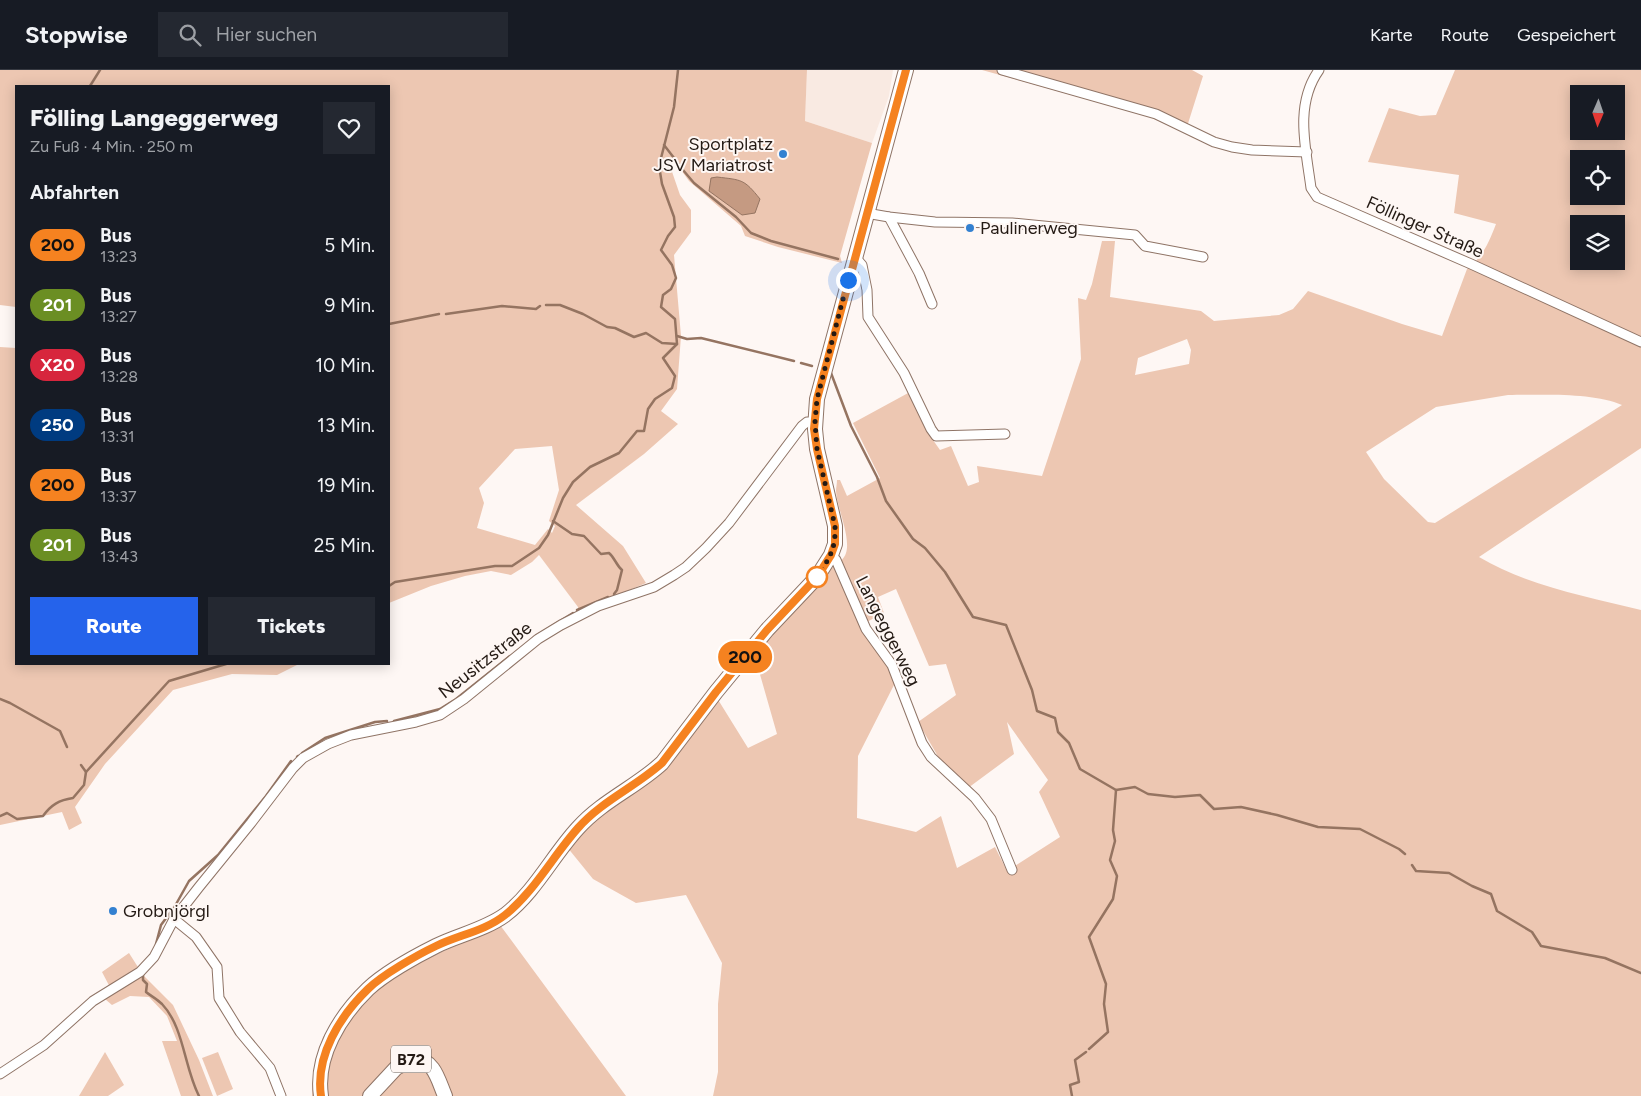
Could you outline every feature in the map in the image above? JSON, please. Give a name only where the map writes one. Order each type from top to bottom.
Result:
[{"type":"main road","points":[[321,1096],[319,1077],[327,1048],[344,1019],[370,988],[435,946],[484,927],[511,910],[578,827],[597,810],[662,763],[716,692],[767,630],[817,577],[831,555],[835,544],[835,526],[817,449],[815,422],[820,385],[906,70]]},
{"type":"main road","name":"B72","points":[[370,1096],[396,1068],[415,1058],[428,1062],[433,1068],[445,1096]]},
{"type":"street","points":[[1002,70],[1156,114],[1214,142],[1252,150],[1307,152]]},
{"type":"street","name":"Föllinger Straße","points":[[1319,70],[1306,98],[1303,124],[1311,188],[1317,197],[1472,264],[1641,342]]},
{"type":"street","points":[[866,213],[935,222],[1012,223],[1135,235],[1145,246],[1203,257]]},
{"type":"street","points":[[889,217],[919,273],[932,304]]},
{"type":"street","points":[[854,258],[862,265],[867,290],[868,316],[904,373],[936,436],[1005,434]]},
{"type":"street","name":"Neusitzstraße","points":[[0,1074],[44,1045],[93,1001],[140,972],[154,957],[174,919],[293,768],[303,758],[351,734],[416,722],[440,715],[464,699],[538,639],[561,625],[598,606],[654,586],[674,575],[686,567],[729,523],[802,426],[807,422],[815,422]]},
{"type":"street","name":"Langeggerweg","points":[[831,555],[836,560],[866,629],[892,666],[922,742],[931,757],[975,798],[991,819],[1012,870]]},
{"type":"street","points":[[174,919],[196,936],[217,967],[219,998],[240,1032],[270,1068],[280,1096]]},
{"type":"shaded area","points":[[0,70],[807,70],[805,121],[872,143],[840,256],[842,263],[778,247],[745,236],[741,226],[689,181],[673,159],[669,163],[680,195],[691,210],[691,232],[674,255],[681,336],[677,389],[661,411],[678,424],[644,454],[576,505],[623,546],[646,583],[578,612],[578,607],[539,555],[532,562],[511,575],[491,571],[465,576],[431,586],[390,603],[390,85],[15,85],[15,307],[0,305]],"holes":[[[552,446],[559,490],[549,521],[555,526],[552,533],[548,529],[535,545],[477,528],[484,503],[479,488],[515,449]]]},
{"type":"shaded area","points":[[807,70],[893,70],[889,96],[872,143],[805,121]]},
{"type":"shaded area","points":[[982,70],[1192,70],[1203,76],[1185,133],[1150,117]]},
{"type":"shaded area","points":[[1455,70],[1641,70],[1641,448],[1479,557],[1517,576],[1537,583],[1641,610],[1641,1096],[713,1096],[718,1072],[718,1004],[722,963],[686,895],[636,903],[593,879],[567,847],[597,817],[659,773],[682,748],[717,698],[748,748],[777,734],[757,664],[759,657],[757,651],[846,553],[847,539],[837,498],[837,480],[840,480],[847,496],[880,478],[853,423],[910,392],[933,440],[940,450],[951,446],[968,486],[979,482],[977,466],[1042,476],[1081,359],[1078,298],[1086,300],[1092,284],[1102,241],[1115,241],[1110,297],[1201,311],[1214,321],[1279,315],[1293,309],[1308,291],[1442,336],[1467,269],[1481,254],[1496,224],[1454,213],[1459,175],[1368,162],[1389,108],[1420,116],[1436,115]],"holes":[[[1187,339],[1191,350],[1189,364],[1135,375],[1138,358]],[[1508,395],[1582,396],[1622,405],[1435,523],[1428,522],[1384,479],[1366,452],[1436,407]],[[896,589],[929,666],[946,664],[956,695],[918,722],[940,760],[968,788],[1014,754],[1007,722],[1048,780],[1039,792],[1060,837],[1007,871],[995,847],[957,868],[941,816],[916,832],[857,818],[858,756],[895,683],[886,661],[861,625],[884,613],[878,597]]]},
{"type":"shaded area","points":[[711,178],[737,180],[746,184],[760,199],[755,213],[742,215],[709,191]]},
{"type":"shaded area","points":[[0,347],[15,348],[15,665],[297,665],[277,675],[232,674],[173,690],[105,764],[75,807],[82,823],[69,830],[62,812],[0,825]]},
{"type":"shaded area","points":[[500,925],[626,1096],[312,1096],[314,1068],[323,1037],[352,998],[363,1004],[384,983],[420,962]]},
{"type":"shaded area","points":[[129,953],[143,975],[173,1005],[199,1060],[213,1096],[181,1096],[162,1041],[177,1041],[167,1016],[149,997],[130,996],[112,1005],[105,999],[113,993],[102,972]]},
{"type":"shaded area","points":[[105,1052],[124,1085],[108,1096],[79,1096]]},
{"type":"shaded area","points":[[218,1052],[233,1089],[217,1096],[202,1058]]},
{"type":"waterway","points":[[91,85],[100,70]]},
{"type":"waterway","points":[[390,585],[395,582],[495,566],[512,566],[539,548],[548,535],[563,498],[573,482],[590,467],[619,453],[637,431],[644,431],[648,409],[655,399],[672,388],[675,376],[663,358],[677,344],[675,319],[661,307],[663,295],[671,289],[676,278],[672,265],[661,250],[675,227],[674,217],[662,184],[659,166],[674,107],[678,70]]},
{"type":"waterway","points":[[664,145],[681,167]]},
{"type":"waterway","points":[[683,170],[694,183],[736,217],[751,233],[771,241],[838,259]]},
{"type":"waterway","points":[[546,305],[560,305],[583,314],[607,327],[615,328],[634,337],[646,333],[662,343],[677,344]]},
{"type":"waterway","points":[[446,314],[502,306],[536,309],[540,306]]},
{"type":"waterway","points":[[390,324],[439,314]]},
{"type":"waterway","points":[[677,336],[687,339],[701,338],[794,361]]},
{"type":"waterway","points":[[801,363],[812,366]]},
{"type":"waterway","points":[[831,373],[851,426],[877,477],[886,501],[913,539],[925,548],[945,572],[973,617],[1006,625],[1032,690],[1037,711],[1055,718],[1058,732],[1069,743],[1080,769],[1116,790],[1135,787],[1148,794],[1175,797],[1200,795],[1214,809],[1241,807],[1318,827],[1360,829],[1405,854]]},
{"type":"waterway","points":[[553,521],[572,534],[584,536],[601,554],[609,553],[611,555],[622,570],[617,590],[614,594]]},
{"type":"waterway","points":[[577,610],[608,597]]},
{"type":"waterway","points":[[534,637],[573,613]]},
{"type":"waterway","points":[[394,721],[440,709],[456,699],[510,656]]},
{"type":"waterway","points":[[0,816],[7,813],[17,819],[43,816],[56,804],[73,798],[84,785],[86,772],[169,681],[223,665]]},
{"type":"waterway","points":[[0,699],[60,731],[67,747]]},
{"type":"waterway","points":[[302,753],[325,738],[375,722],[387,721]]},
{"type":"waterway","points":[[156,944],[161,925],[175,906],[189,881],[218,855],[266,796],[291,761]]},
{"type":"waterway","points":[[81,765],[86,772]]},
{"type":"waterway","points":[[1089,1049],[1108,1032],[1104,1004],[1106,984],[1089,937],[1113,899],[1117,876],[1110,860],[1115,841],[1113,830],[1116,790]]},
{"type":"waterway","points":[[1412,865],[1416,871],[1449,873],[1491,894],[1497,911],[1532,932],[1541,946],[1605,958],[1641,973]]},
{"type":"waterway","points":[[143,974],[143,980],[147,984],[146,992],[162,1004],[175,1024],[199,1096]]},
{"type":"waterway","points":[[1072,1096],[1070,1085],[1079,1082],[1075,1060],[1086,1052]]},
{"type":"bus line","name":"200","points":[[321,1096],[319,1077],[327,1048],[336,1030],[359,999],[379,981],[435,946],[484,927],[511,910],[538,879],[578,827],[609,800],[662,763],[716,692],[767,630],[817,577],[828,562],[836,536],[814,429],[817,399],[906,70]]},
{"type":"place","name":"Sportplatz JSV Mariatrost","points":[[783,154]]},
{"type":"place","name":"Paulinerweg","points":[[970,228]]},
{"type":"place","name":"Grobnjörgl","points":[[113,911]]},
{"type":"route","points":[[817,577],[828,562],[836,536],[814,429],[817,399],[848,280]]}]
